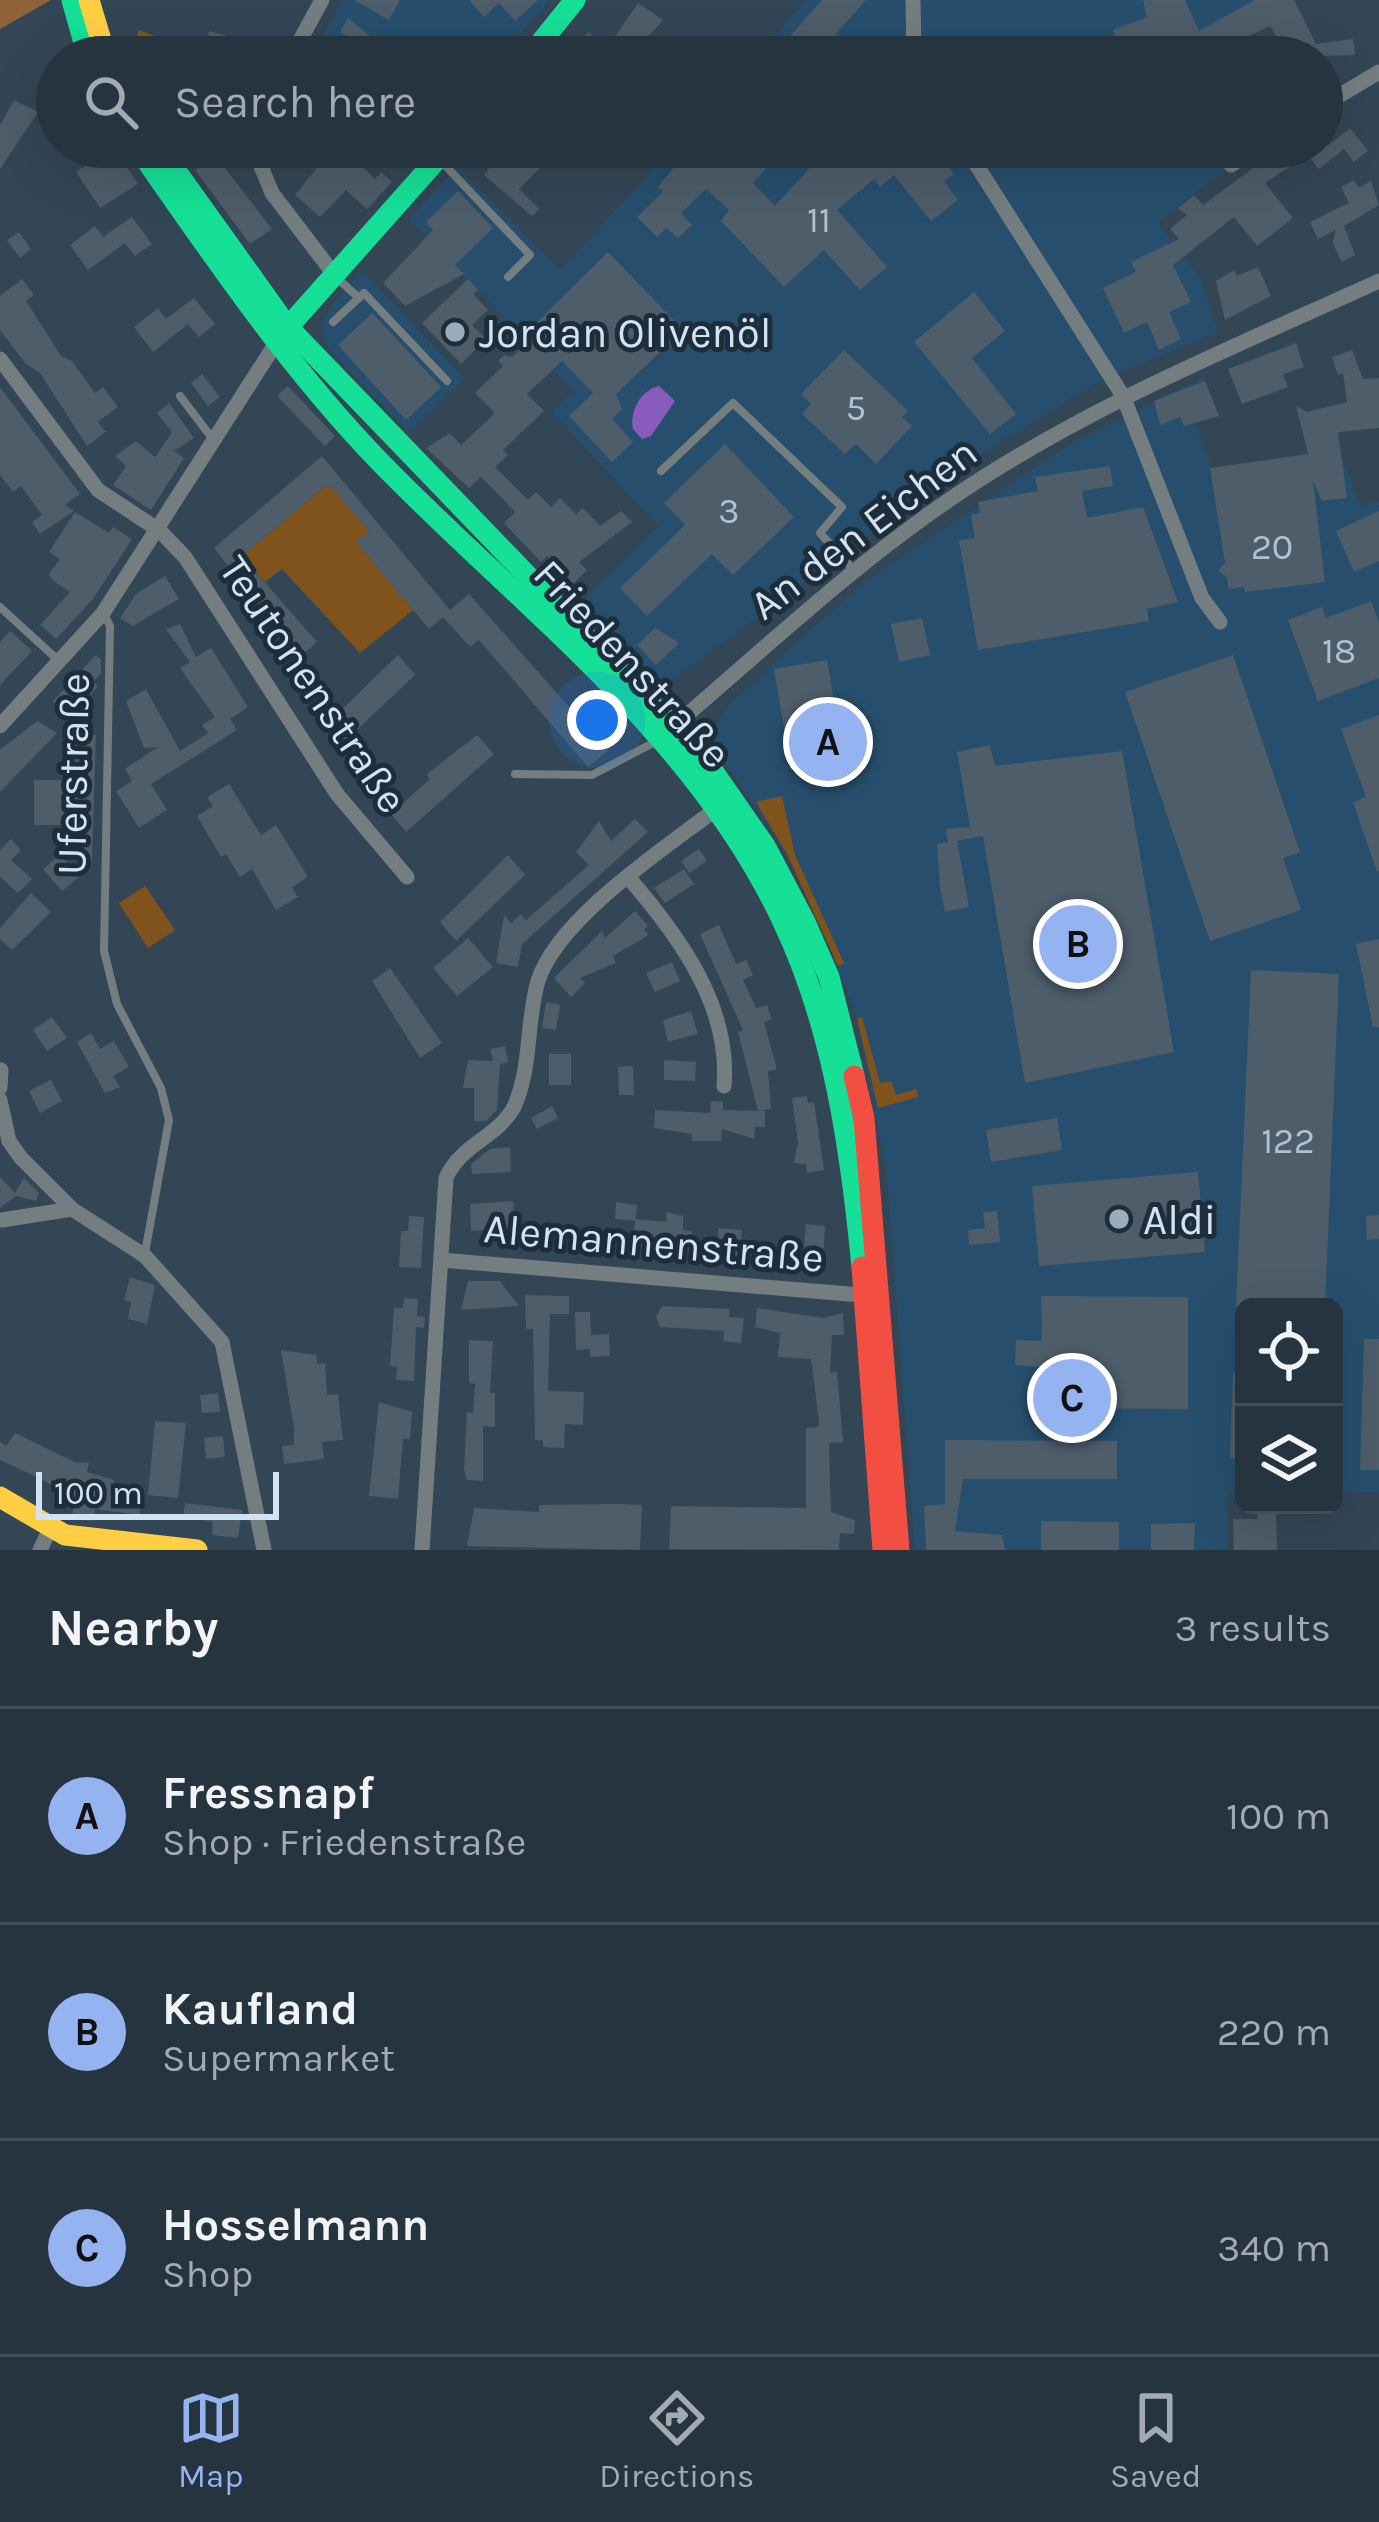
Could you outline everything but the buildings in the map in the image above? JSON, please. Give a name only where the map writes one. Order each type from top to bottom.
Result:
[{"type":"main road","points":[[73,0],[82,36]]},
{"type":"main road","points":[[89,0],[100,36]]},
{"type":"main road","points":[[546,36],[574,0]]},
{"type":"main road","name":"Friedenstraße","points":[[153,168],[282,334],[668,731],[765,846],[814,942],[843,1027],[864,1118],[876,1223],[898,1550]]},
{"type":"main road","name":"Friedenstraße","points":[[173,168],[282,334]]},
{"type":"main road","points":[[282,334],[429,168]]},
{"type":"main road","name":"Friedenstraße","points":[[668,731],[785,926],[825,1042],[843,1121],[883,1550]]},
{"type":"main road","points":[[0,1497],[45,1540],[197,1550]]},
{"type":"street","points":[[302,36],[322,0]]},
{"type":"street","points":[[911,36],[913,0]]},
{"type":"street","points":[[1343,93],[1379,72]]},
{"type":"street","points":[[257,168],[333,273]]},
{"type":"street","points":[[978,168],[1123,396],[1202,598],[1220,622]]},
{"type":"street","name":"An den Eichen","points":[[668,731],[854,571],[962,491],[1123,396],[1379,280]]},
{"type":"street","name":"Uferstraße","points":[[0,726],[103,613],[160,531],[282,334]]},
{"type":"street","name":"Teutonenstraße","points":[[0,359],[98,490],[160,531],[184,557],[337,794],[407,878]]},
{"type":"street","points":[[422,1550],[446,1178],[460,1153],[503,1124],[514,1107],[541,972],[574,928],[716,808]]},
{"type":"street","points":[[628,878],[690,958],[719,1026],[724,1086]]},
{"type":"street","points":[[0,1088],[1,1070]]},
{"type":"street","points":[[0,1100],[14,1150],[72,1209],[145,1256],[226,1351],[264,1550]]},
{"type":"street","points":[[2,1220],[72,1209]]},
{"type":"street","name":"Alemannenstraße","points":[[441,1260],[861,1295]]},
{"type":"lane","points":[[456,168],[530,255],[508,277]]},
{"type":"lane","points":[[333,273],[359,298]]},
{"type":"lane","points":[[333,322],[364,292],[447,381]]},
{"type":"lane","points":[[179,396],[214,442]]},
{"type":"lane","points":[[661,471],[734,403],[842,507],[820,533],[854,571]]},
{"type":"lane","points":[[0,607],[59,661]]},
{"type":"lane","name":"Uferstraße","points":[[103,613],[110,626],[104,938],[117,1004],[168,1108],[166,1153],[145,1256]]},
{"type":"lane","points":[[515,774],[592,775],[668,731]]},
{"type":"shaded area","points":[[0,0],[51,0],[0,29]]},
{"type":"shaded area","points":[[343,0],[549,0],[519,36],[323,36]]},
{"type":"shaded area","points":[[806,0],[1299,0],[1255,21],[1239,36],[774,36]]},
{"type":"shaded area","points":[[458,168],[560,270],[654,168],[1228,168],[1157,222],[1201,279],[1218,332],[1096,383],[963,466],[668,684],[653,680],[581,602],[659,526],[552,413],[573,390],[409,219]]},
{"type":"shaded area","points":[[361,270],[464,378],[410,433],[332,353],[321,332],[327,313]]},
{"type":"shaded area","points":[[1204,377],[1219,416],[1196,424],[1211,468],[1339,449],[1361,507],[1379,501],[1379,1492],[1343,1493],[1343,1298],[1235,1298],[1235,1493],[1228,1493],[1228,1550],[915,1550],[887,1175],[857,1018],[822,925],[787,854],[708,738],[729,704],[860,585],[1070,444]]},
{"type":"shaded area","points":[[659,386],[675,401],[651,436],[642,439],[633,429],[635,409],[647,392]]},
{"type":"shaded area","points":[[328,484],[369,531],[356,542],[413,610],[360,653],[282,569],[265,582],[242,556]]},
{"type":"shaded area","points":[[782,796],[795,855],[844,963],[838,966],[787,854],[756,802]]},
{"type":"shaded area","points":[[145,886],[175,930],[148,948],[119,903]]},
{"type":"shaded area","points":[[862,1017],[880,1083],[891,1081],[896,1095],[916,1089],[918,1097],[878,1108],[857,1018]]},
{"type":"traffic: fast","points":[[72,0],[82,36]]},
{"type":"traffic: fast","points":[[546,36],[575,0]]},
{"type":"traffic: fast","points":[[152,168],[314,388],[381,463],[655,733],[704,792],[747,856],[784,924],[816,1006],[846,1136],[862,1267]]},
{"type":"traffic: fast","points":[[174,168],[287,326],[706,761],[765,846],[805,922],[829,977],[854,1076]]},
{"type":"traffic: fast","points":[[281,335],[429,168]]},
{"type":"traffic: slow","points":[[89,0],[100,36]]},
{"type":"traffic: slow","points":[[0,1497],[65,1535],[197,1550]]},
{"type":"traffic: jam","points":[[854,1076],[864,1118],[899,1550]]},
{"type":"traffic: jam","points":[[862,1267],[883,1550]]},
{"type":"place","name":"Jordan Olivenöl","points":[[455,332]]},
{"type":"place","name":"Fressnapf","points":[[828,742]]},
{"type":"place","name":"Kaufland","points":[[1078,944]]},
{"type":"place","name":"Aldi","points":[[1119,1219]]},
{"type":"place","name":"Hosselmann","points":[[1072,1398]]}]
